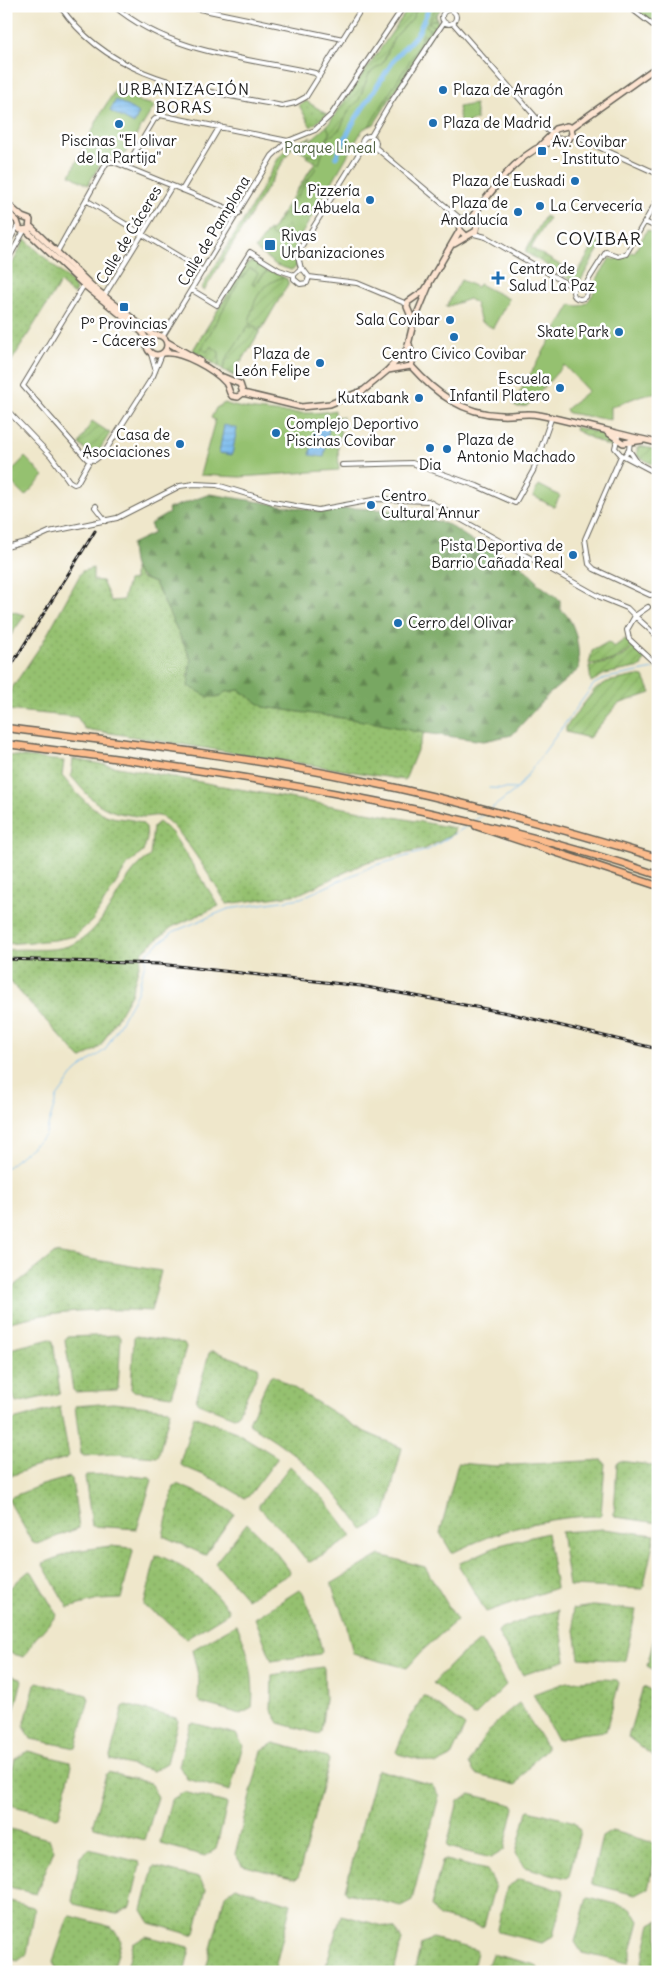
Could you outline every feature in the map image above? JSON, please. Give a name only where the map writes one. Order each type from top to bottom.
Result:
[{"type":"highway","points":[[6,728],[266,764],[352,778],[464,803],[554,826],[658,858]]},
{"type":"highway","points":[[6,744],[278,781],[447,815],[539,838],[658,875]]},
{"type":"highway","points":[[447,815],[656,885]]},
{"type":"street","points":[[60,6],[80,33],[92,43],[153,78],[282,106],[295,103],[306,97],[364,6]]},
{"type":"street","points":[[114,6],[143,27],[172,42],[315,73],[319,77]]},
{"type":"street","points":[[185,6],[343,39]]},
{"type":"street","name":"Calle de Pamplona","points":[[163,336],[277,149],[288,141],[314,130],[331,115],[404,6]]},
{"type":"street","points":[[452,12],[457,6]]},
{"type":"street","points":[[628,6],[658,29]]},
{"type":"street","points":[[301,269],[298,256],[301,247],[363,147],[363,139],[371,136],[444,22],[443,14],[447,11],[452,12],[456,17],[453,23]]},
{"type":"street","points":[[444,22],[453,23]]},
{"type":"street","points":[[453,23],[544,125],[553,132],[557,140]]},
{"type":"street","points":[[540,148],[553,132],[567,126],[571,128],[658,66]]},
{"type":"street","points":[[126,167],[154,120],[160,115],[288,141]]},
{"type":"street","points":[[182,190],[220,126]]},
{"type":"street","points":[[571,128],[572,135]]},
{"type":"street","points":[[572,135],[567,140],[557,140],[540,148],[502,177],[478,208],[473,219],[476,231],[574,288],[584,287]]},
{"type":"street","points":[[572,135],[658,174]]},
{"type":"street","points":[[371,136],[376,141],[375,147]]},
{"type":"street","points":[[276,138],[277,149]]},
{"type":"street","points":[[363,147],[369,150],[375,147]]},
{"type":"street","points":[[375,147],[448,209],[466,236]]},
{"type":"street","points":[[57,252],[108,162],[126,167],[239,213]]},
{"type":"street","name":"Calle de Cáceres","points":[[104,296],[172,186]]},
{"type":"street","points":[[584,287],[606,252],[618,256],[626,254],[658,199]]},
{"type":"street","points":[[86,200],[203,271]]},
{"type":"street","points":[[6,203],[19,222]]},
{"type":"street","points":[[6,211],[84,285],[142,332],[147,340],[147,348],[155,368]]},
{"type":"street","points":[[243,393],[288,406],[323,406],[356,394],[388,370],[409,344],[413,324],[420,305],[460,225],[473,219]]},
{"type":"street","points":[[6,263],[28,230],[30,220],[19,222]]},
{"type":"street","points":[[6,247],[19,222]]},
{"type":"street","points":[[645,222],[658,228]]},
{"type":"street","points":[[28,230],[57,252],[104,296],[153,335],[163,336],[167,342],[234,383],[243,386],[243,393]]},
{"type":"street","points":[[451,246],[476,231]]},
{"type":"street","points":[[192,290],[217,305],[250,252],[279,270],[294,274]]},
{"type":"street","points":[[294,274],[301,269]]},
{"type":"street","points":[[301,269],[308,272],[310,277]]},
{"type":"street","points":[[294,274],[294,279],[300,284],[307,283],[310,277]]},
{"type":"street","points":[[310,277],[357,283],[408,304]]},
{"type":"street","points":[[84,285],[23,386],[90,460]]},
{"type":"street","points":[[408,304],[421,295],[429,285]]},
{"type":"street","points":[[574,288],[574,297],[580,299],[586,293],[584,287]]},
{"type":"street","points":[[414,299],[420,305]]},
{"type":"street","points":[[408,304],[413,324]]},
{"type":"street","points":[[410,311],[418,311]]},
{"type":"street","points":[[147,340],[153,335]]},
{"type":"street","points":[[6,409],[51,456],[69,482],[77,483],[90,460],[100,458],[104,453],[153,376],[167,342]]},
{"type":"street","points":[[409,344],[414,362],[410,366]]},
{"type":"street","points":[[151,354],[176,353],[190,358],[217,375],[229,388],[232,396],[238,397],[243,393]]},
{"type":"street","points":[[401,356],[412,356]]},
{"type":"street","points":[[401,356],[403,366]]},
{"type":"street","points":[[388,370],[410,366],[435,391],[448,400],[473,412],[503,416],[538,415],[658,443]]},
{"type":"street","points":[[229,388],[234,383]]},
{"type":"street","points":[[342,465],[412,463],[476,486],[515,503],[533,471],[551,419]]},
{"type":"street","points":[[604,430],[623,443],[645,440]]},
{"type":"street","points":[[616,440],[625,434]]},
{"type":"street","points":[[625,434],[630,443],[629,450],[623,456],[585,537],[589,564],[594,569],[650,595],[658,594]]},
{"type":"street","points":[[616,440],[616,450],[623,456],[658,474]]},
{"type":"street","points":[[629,450],[638,464]]},
{"type":"street","points":[[6,547],[48,532],[94,522],[106,522],[180,486],[209,483],[273,502],[318,510],[378,499],[428,501],[600,597],[627,608],[658,637]]},
{"type":"street","points":[[96,506],[106,522]]},
{"type":"street","points":[[648,607],[635,616],[627,630],[629,639],[658,666]]},
{"type":"green space","name":"Parque Lineal","points":[[410,6],[443,6],[436,15],[438,24],[374,124],[363,129],[297,242],[293,253],[294,262],[299,265],[291,270],[276,265],[255,249],[269,230],[271,231],[315,162],[301,151],[335,117]]},
{"type":"green space","points":[[410,6],[418,6],[412,19],[394,38],[383,63],[369,74],[359,100],[349,110],[340,129],[327,139],[319,164],[306,157],[307,155],[316,156],[330,134],[327,126]]},
{"type":"green space","points":[[437,6],[443,6],[436,15],[436,20],[432,20],[429,23],[435,28],[374,124],[369,126],[416,51],[423,34],[426,36],[430,29],[426,26]]},
{"type":"green space","points":[[631,6],[658,6],[658,26]]},
{"type":"green space","name":"Piscinas \"El olivar de la Partija\"","points":[[117,87],[140,102],[155,105],[121,160],[110,156],[103,159],[88,185],[70,175],[102,111]]},
{"type":"green space","points":[[306,101],[327,114],[311,127],[299,105]]},
{"type":"green space","points":[[475,104],[477,120],[468,122],[468,127],[461,128],[458,107]]},
{"type":"green space","points":[[311,137],[299,150],[292,147],[204,291],[201,289],[248,213],[279,157],[293,144]]},
{"type":"green space","points":[[313,166],[316,168],[288,210],[289,241],[285,253],[281,249],[279,238],[269,234]]},
{"type":"green space","points":[[545,216],[549,218],[531,248],[567,269],[563,275],[525,252]]},
{"type":"green space","points":[[647,230],[658,236],[658,393],[642,395],[611,407],[611,420],[568,413],[566,409],[588,391],[564,365],[527,406],[518,407],[513,404],[571,304],[579,306],[585,304],[594,292],[592,287],[610,258],[615,260],[617,258],[623,259],[631,252],[634,253]]},
{"type":"green space","points":[[25,239],[72,283],[76,290],[74,295],[60,283],[6,370],[6,276]]},
{"type":"green space","points":[[596,242],[601,245],[581,280],[575,282],[564,276],[567,272],[576,275]]},
{"type":"green space","points":[[253,261],[268,272],[271,271],[287,279],[288,284],[242,361],[239,360],[237,376],[233,376],[193,350],[247,263]]},
{"type":"green space","points":[[253,261],[267,271],[254,286],[252,284],[258,273],[250,268],[241,277],[202,348],[207,352],[211,346],[219,352],[219,367],[193,350],[247,263]]},
{"type":"green space","points":[[284,277],[288,284],[262,329],[249,324],[255,301],[259,294],[269,284]]},
{"type":"green space","points":[[461,280],[477,287],[479,284],[509,299],[493,328],[481,322],[475,303],[469,299],[446,307]]},
{"type":"green space","points":[[248,326],[260,331],[242,361],[240,360],[237,376],[223,370],[226,359]]},
{"type":"green space","name":"Complejo Deportivo Piscinas Covibar","points":[[225,403],[260,411],[310,413],[335,410],[335,416],[343,417],[338,447],[339,470],[240,477],[200,475],[215,420],[211,418],[216,408]]},
{"type":"green space","points":[[92,421],[110,433],[98,452],[90,455],[79,444]]},
{"type":"green space","points":[[576,427],[608,435],[612,438],[613,449],[575,430]]},
{"type":"green space","points":[[640,446],[658,450],[658,467],[637,456],[637,448]]},
{"type":"green space","points":[[25,457],[44,476],[25,496],[6,477]]},
{"type":"green space","points":[[539,485],[560,496],[554,507],[533,496]]},
{"type":"green space","points":[[210,494],[318,511],[355,508],[388,510],[422,516],[449,525],[473,541],[506,556],[508,554],[537,580],[536,582],[560,600],[560,609],[566,614],[576,636],[579,669],[548,695],[512,735],[484,741],[424,733],[371,722],[264,707],[239,690],[225,692],[220,697],[209,697],[188,686],[191,659],[155,583],[142,577],[135,569],[131,544],[154,533],[150,524],[169,513],[168,509]]},
{"type":"green space","points":[[93,568],[93,580],[102,581],[111,601],[123,600],[128,581],[134,580],[134,568],[141,578],[155,583],[191,659],[188,677],[225,692],[239,690],[264,707],[371,722],[424,733],[405,780],[85,729],[77,717],[6,710],[6,697],[43,642],[82,571]]},
{"type":"green space","points":[[6,610],[25,615],[6,642]]},
{"type":"green space","points":[[625,639],[633,646],[623,654],[608,661],[589,664],[592,651],[608,642],[614,647]]},
{"type":"green space","points":[[634,647],[645,658],[641,667],[605,674],[591,682],[589,666],[614,661]]},
{"type":"green space","points":[[636,676],[644,677],[651,693],[618,704],[589,738],[566,732],[566,727],[595,689],[607,682]]},
{"type":"green space","points":[[6,755],[64,761],[62,776],[87,803],[106,815],[138,821],[146,827],[147,839],[143,852],[128,864],[93,920],[75,936],[55,940],[6,944]]},
{"type":"green space","points":[[73,759],[455,828],[453,834],[425,849],[367,862],[299,894],[227,904],[186,841],[167,820],[159,816],[144,817],[119,813],[102,806],[88,795],[71,776]]},
{"type":"green space","points":[[159,822],[172,833],[219,906],[172,927],[143,951],[131,994],[100,1047],[81,1059],[6,977],[6,950],[60,948],[76,943],[89,933],[110,908],[138,866],[150,856],[153,827]]},
{"type":"green space","points":[[55,1253],[161,1271],[151,1311],[78,1311],[42,1315],[6,1323],[6,1292]]},
{"type":"green space","points":[[119,1335],[121,1337],[118,1388],[116,1390],[75,1392],[73,1390],[65,1340],[67,1337]]},
{"type":"green space","points":[[136,1336],[184,1343],[186,1347],[172,1396],[133,1391],[131,1389],[134,1338]]},
{"type":"green space","points":[[50,1339],[53,1341],[60,1392],[16,1403],[6,1376],[6,1350]]},
{"type":"green space","points":[[213,1351],[258,1367],[259,1370],[237,1416],[234,1417],[196,1401],[209,1353]]},
{"type":"green space","points":[[273,1375],[363,1431],[402,1448],[384,1518],[363,1530],[339,1499],[313,1471],[283,1446],[250,1425],[249,1422],[270,1376]]},
{"type":"green space","points":[[113,1403],[168,1409],[170,1411],[158,1457],[115,1454],[84,1456],[81,1454],[75,1406]]},
{"type":"green space","points":[[60,1407],[69,1456],[6,1478],[6,1422]]},
{"type":"green space","points":[[194,1416],[236,1432],[277,1457],[248,1497],[245,1498],[213,1479],[182,1466],[180,1463]]},
{"type":"green space","points":[[602,1460],[605,1463],[601,1514],[599,1516],[561,1519],[524,1526],[505,1531],[452,1553],[440,1533],[458,1463],[496,1466]]},
{"type":"green space","points":[[620,1461],[658,1466],[658,1523],[616,1517],[614,1515],[617,1463]]},
{"type":"green space","points":[[290,1466],[325,1500],[351,1535],[351,1538],[310,1562],[307,1561],[286,1534],[259,1508],[259,1505]]},
{"type":"green space","points":[[114,1474],[150,1478],[152,1480],[137,1529],[92,1526],[85,1477],[86,1475]]},
{"type":"green space","points":[[70,1477],[72,1479],[79,1528],[37,1544],[33,1543],[9,1498],[39,1486]]},
{"type":"green space","points":[[177,1484],[210,1498],[234,1514],[205,1555],[163,1536],[174,1486]]},
{"type":"green space","points":[[247,1523],[273,1549],[290,1571],[289,1574],[247,1599],[215,1563]]},
{"type":"green space","points":[[603,1529],[655,1535],[643,1589],[569,1586],[561,1532]]},
{"type":"green space","points":[[547,1533],[556,1588],[486,1612],[459,1566],[460,1563],[500,1545]]},
{"type":"green space","points":[[110,1546],[132,1548],[133,1551],[121,1599],[98,1600],[68,1608],[43,1565],[44,1563],[74,1551]]},
{"type":"green space","points":[[158,1555],[189,1572],[207,1585],[229,1611],[228,1613],[186,1639],[162,1617],[145,1607],[156,1556]]},
{"type":"green space","points":[[380,1555],[425,1567],[457,1620],[424,1649],[407,1668],[353,1654],[346,1623],[331,1584]]},
{"type":"green space","points":[[29,1571],[32,1572],[57,1615],[35,1639],[24,1657],[6,1652],[6,1591]]},
{"type":"green space","points":[[299,1590],[302,1591],[316,1625],[322,1652],[320,1654],[272,1661],[255,1618]]},
{"type":"green space","points":[[593,1606],[636,1610],[625,1660],[579,1658],[572,1609]]},
{"type":"green space","points":[[558,1610],[566,1660],[523,1675],[498,1633],[499,1630],[528,1618]]},
{"type":"green space","points":[[658,1623],[658,1672],[647,1666]]},
{"type":"green space","points":[[237,1625],[248,1655],[253,1686],[252,1708],[241,1714],[201,1703],[198,1700],[199,1679],[192,1650]]},
{"type":"green space","points":[[479,1642],[482,1642],[506,1685],[473,1716],[433,1683],[458,1657]]},
{"type":"green space","points":[[324,1668],[325,1699],[321,1732],[319,1734],[279,1723],[271,1710],[272,1675]]},
{"type":"green space","points":[[6,1674],[21,1678],[22,1681],[11,1722],[6,1725]]},
{"type":"green space","points":[[603,1679],[617,1680],[619,1683],[606,1731],[579,1734],[557,1740],[533,1694],[567,1682]]},
{"type":"green space","points":[[37,1682],[87,1695],[89,1699],[76,1748],[31,1739],[24,1726]]},
{"type":"green space","points":[[643,1687],[658,1693],[658,1760],[628,1737]]},
{"type":"green space","points":[[423,1696],[426,1696],[465,1726],[451,1757],[437,1764],[396,1752],[409,1720]]},
{"type":"green space","points":[[519,1703],[546,1746],[546,1749],[533,1761],[516,1785],[475,1774],[469,1764],[478,1746],[496,1723]]},
{"type":"green space","points":[[126,1705],[176,1718],[178,1721],[167,1763],[153,1771],[111,1760],[110,1757],[123,1707]]},
{"type":"green space","points":[[193,1723],[236,1734],[243,1745],[230,1791],[187,1779],[179,1766],[190,1724]]},
{"type":"green space","points":[[274,1743],[327,1757],[329,1760],[298,1878],[295,1879],[242,1865],[235,1854],[262,1750]]},
{"type":"green space","points":[[28,1751],[70,1762],[72,1765],[59,1816],[56,1817],[6,1804],[6,1793],[15,1759]]},
{"type":"green space","points":[[379,1770],[432,1785],[439,1796],[412,1900],[401,1906],[347,1893],[345,1890],[376,1772]]},
{"type":"green space","points":[[108,1772],[150,1783],[158,1797],[145,1840],[94,1827],[93,1824]]},
{"type":"green space","points":[[184,1792],[226,1803],[227,1805],[216,1849],[205,1856],[161,1844],[160,1842],[171,1800]]},
{"type":"green space","points":[[470,1794],[513,1805],[514,1808],[504,1850],[491,1858],[448,1847],[447,1845],[458,1801]]},
{"type":"green space","points":[[527,1811],[575,1822],[580,1831],[569,1876],[566,1878],[524,1867],[516,1853]]},
{"type":"green space","points":[[6,1828],[49,1839],[54,1850],[36,1894],[6,1886]]},
{"type":"green space","points":[[612,1831],[658,1844],[648,1888],[635,1895],[592,1884],[591,1882],[602,1837]]},
{"type":"green space","points":[[89,1849],[139,1862],[140,1865],[130,1907],[116,1914],[74,1904],[72,1901],[80,1857]]},
{"type":"green space","points":[[445,1860],[487,1870],[495,1884],[484,1926],[481,1927],[438,1916],[431,1905],[442,1861]]},
{"type":"green space","points":[[153,1868],[199,1878],[206,1889],[195,1933],[192,1935],[150,1923],[142,1910]]},
{"type":"green space","points":[[520,1879],[563,1890],[564,1893],[553,1936],[542,1943],[498,1932],[497,1929],[507,1887]]},
{"type":"green space","points":[[236,1887],[291,1904],[274,1972],[205,1972],[225,1895]]},
{"type":"green space","points":[[587,1898],[631,1908],[639,1921],[628,1963],[582,1953],[575,1942]]},
{"type":"green space","points":[[6,1900],[35,1909],[27,1954],[18,1961],[6,1958]]},
{"type":"green space","points":[[341,1915],[395,1929],[402,1940],[394,1972],[324,1972]]},
{"type":"green space","points":[[71,1916],[112,1927],[121,1941],[113,1972],[57,1971],[53,1961],[68,1918]]},
{"type":"green space","points":[[658,1920],[658,1972],[642,1969],[641,1966],[651,1924]]},
{"type":"green space","points":[[146,1936],[189,1947],[184,1972],[126,1972],[133,1944]]},
{"type":"green space","points":[[432,1938],[476,1950],[472,1972],[414,1972],[421,1945]]},
{"type":"green space","points":[[492,1954],[536,1965],[540,1972],[485,1972]]},
{"type":"water","points":[[116,100],[139,113],[134,124],[110,111]]},
{"type":"water","points":[[316,421],[330,423],[324,457],[310,455]]},
{"type":"water","points":[[224,425],[237,428],[232,455],[219,453]]},
{"type":"waterway","points":[[336,157],[353,123],[396,57],[418,33],[430,6]]},
{"type":"waterway","points":[[492,808],[517,789],[594,684],[606,678],[654,669]]},
{"type":"waterway","points":[[489,788],[516,789]]},
{"type":"waterway","points":[[474,821],[487,812]]},
{"type":"waterway","points":[[6,1168],[45,1136],[57,1097],[76,1071],[105,1050],[137,993],[148,952],[173,932],[228,909],[301,898],[373,866],[428,850],[469,825]]},
{"type":"railway","points":[[6,674],[95,531]]},
{"type":"railway","points":[[6,959],[159,964],[361,986],[508,1013],[658,1049]]},
{"type":"place","name":"Plaza de Aragón","points":[[443,90]]},
{"type":"place","name":"Plaza de Madrid","points":[[433,123]]},
{"type":"place","name":"Piscinas \"El olivar de la Partija\"","points":[[119,124]]},
{"type":"place","name":"Av. Covibar - Instituto","points":[[542,151]]},
{"type":"place","name":"Plaza de Euskadi","points":[[575,181]]},
{"type":"place","name":"Pizzería La Abuela","points":[[370,200]]},
{"type":"place","name":"La Cervecería","points":[[540,206]]},
{"type":"place","name":"Plaza de Andalucía","points":[[518,212]]},
{"type":"place","name":"Rivas Urbanizaciones","points":[[270,245]]},
{"type":"place","name":"Centro de Salud La Paz","points":[[498,278]]},
{"type":"place","name":"Pº Provincias - Cáceres","points":[[124,307]]},
{"type":"place","name":"Sala Covibar","points":[[450,320]]},
{"type":"place","name":"Skate Park","points":[[619,332]]},
{"type":"place","name":"Centro Cívico Covibar","points":[[454,337]]},
{"type":"place","name":"Plaza de León Felipe","points":[[320,363]]},
{"type":"place","name":"Escuela Infantil Platero","points":[[560,388]]},
{"type":"place","name":"Kutxabank","points":[[419,398]]},
{"type":"place","name":"Complejo Deportivo Piscinas Covibar","points":[[276,433]]},
{"type":"place","name":"Casa de Asociaciones","points":[[180,444]]},
{"type":"place","name":"Dia","points":[[430,448]]},
{"type":"place","name":"Plaza de Antonio Machado","points":[[447,449]]},
{"type":"place","name":"Centro Cultural Annur","points":[[371,505]]},
{"type":"place","name":"Pista Deportiva de Barrio Cañada Real","points":[[573,555]]},
{"type":"place","name":"Cerro del Olivar","points":[[398,623]]},
{"type":"district","name":"URBANIZACIÓN BORAS","points":[[184,98]]},
{"type":"district","name":"COVIBAR","points":[[599,239]]}]
